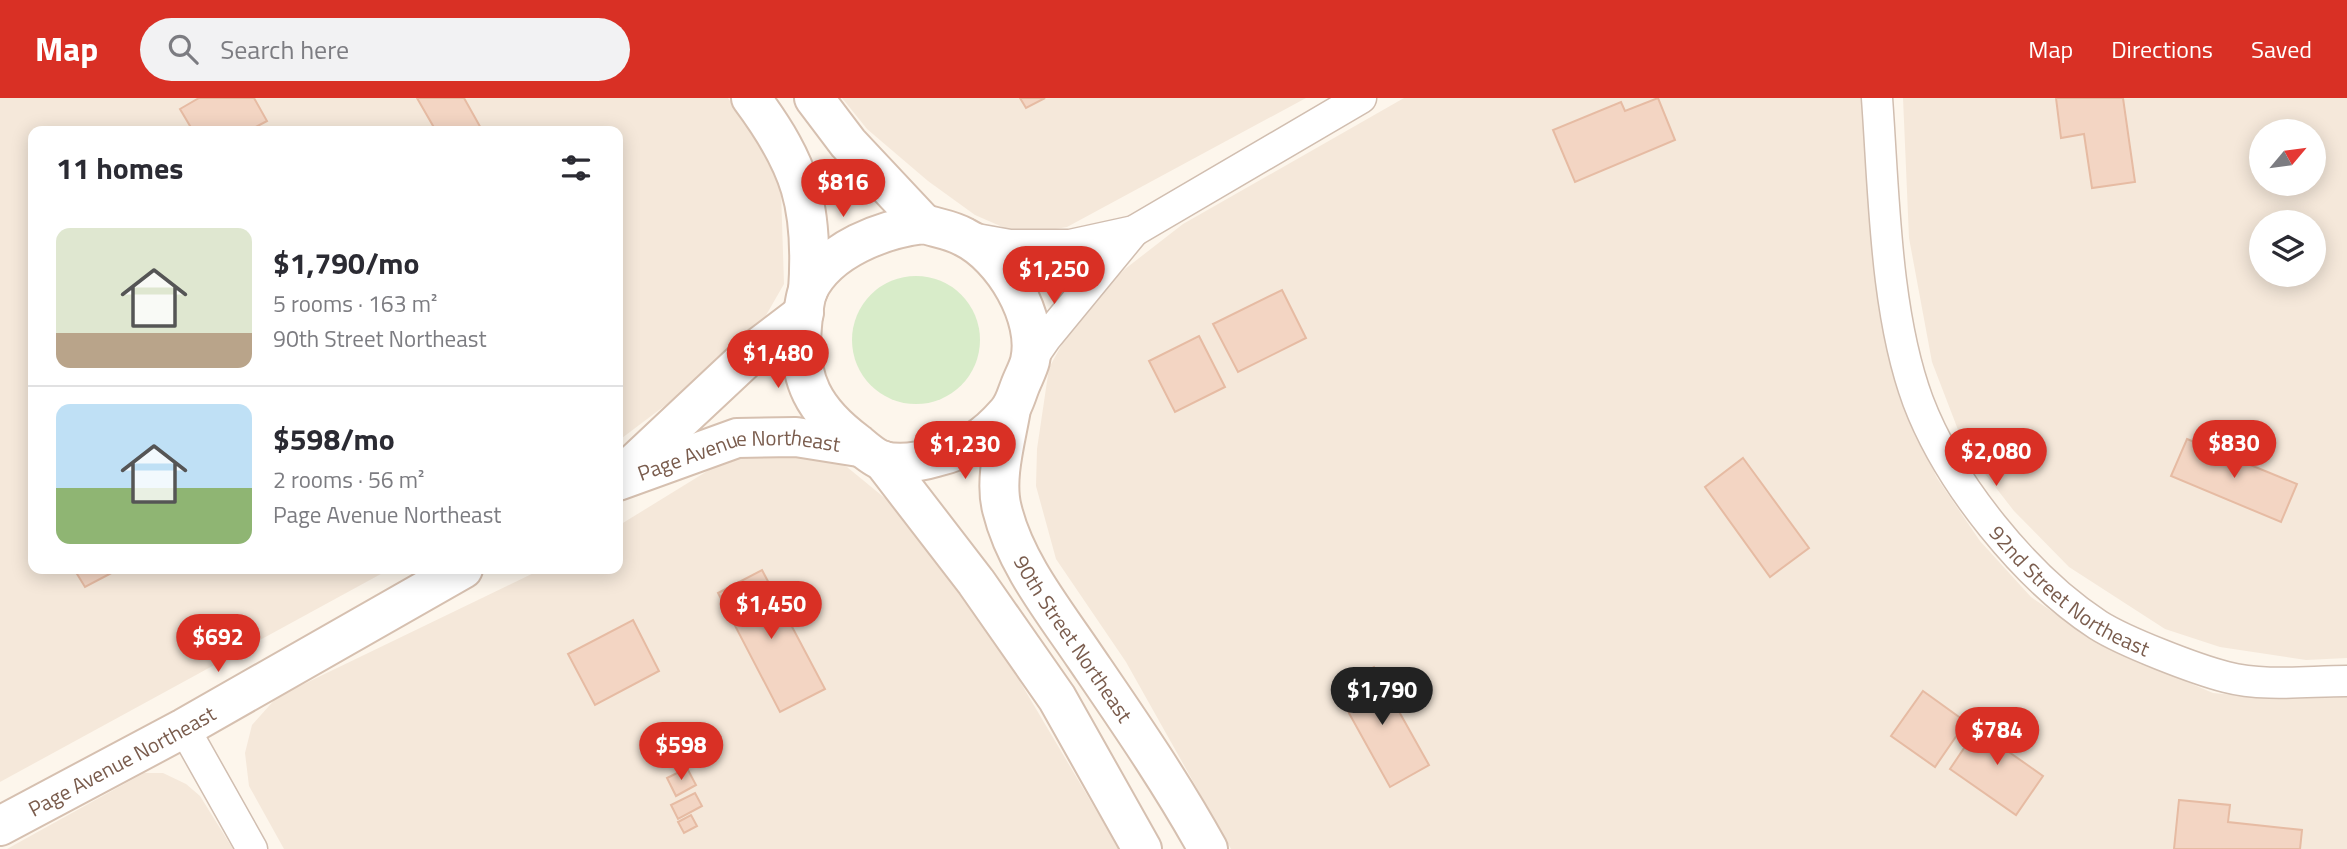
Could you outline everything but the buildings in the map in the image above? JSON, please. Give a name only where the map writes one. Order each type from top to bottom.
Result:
[{"type":"main road","points":[[751,98],[776,131],[792,161],[805,200],[811,251],[799,352],[809,391],[830,423],[872,454],[969,572],[1057,698],[1142,849]]},
{"type":"main road","points":[[814,98],[848,143],[924,223]]},
{"type":"main road","points":[[806,302],[824,267],[846,251],[900,226],[924,223],[965,237],[1009,277],[1025,309],[1030,361],[1011,409],[989,434],[960,451],[906,463],[872,454]]},
{"type":"main road","name":"Page Avenue Northeast","points":[[623,475],[806,302]]},
{"type":"main road","name":"90th Street Northeast","points":[[1011,409],[1002,463],[1001,506],[1011,537],[1039,589],[1185,807],[1208,849]]},
{"type":"main road","name":"Page Avenue Northeast","points":[[623,478],[737,438],[796,437],[872,454]]},
{"type":"main road","name":"Page Avenue Northeast","points":[[0,826],[184,728],[454,574]]},
{"type":"street","points":[[965,237],[1010,245],[1070,245],[1134,231],[1361,98]]},
{"type":"street","name":"92nd Street Northeast","points":[[1877,98],[1890,263],[1904,351],[1919,402],[1943,451],[1984,516],[2051,589],[2100,626],[2227,678],[2268,682],[2347,681]]},
{"type":"street","points":[[1030,361],[1134,231]]},
{"type":"street","points":[[184,728],[252,849]]},
{"type":"shaded area","points":[[0,98],[728,98],[767,154],[781,190],[784,284],[757,331],[728,358],[623,437],[623,126],[28,126],[28,574],[381,574],[0,782]]},
{"type":"shaded area","points":[[842,98],[1306,98],[1067,227],[1021,235],[975,215],[928,181],[867,129]]},
{"type":"shaded area","points":[[1404,98],[1862,98],[1880,318],[1899,397],[1937,478],[1980,541],[2031,597],[2101,645],[2213,693],[2278,699],[2347,697],[2347,849],[1231,849],[1126,662],[1056,559],[1036,486],[1037,449],[1049,368],[1079,313],[1125,269],[1183,224]]},
{"type":"shaded area","points":[[1903,98],[2347,98],[2347,658],[2306,660],[2220,647],[2165,629],[2069,567],[2014,511],[1965,448],[1932,362],[1909,238]]},
{"type":"shaded area","points":[[764,447],[807,451],[847,467],[886,499],[945,573],[1013,670],[1119,849],[284,849],[249,786],[245,753],[252,725],[277,697],[532,574],[623,574],[623,523],[722,462]]},
{"type":"shaded area","points":[[144,773],[163,773],[186,784],[200,796],[233,849],[7,849]]},
{"type":"green space","points":[[916,276],[941,281],[961,295],[975,315],[980,340],[975,365],[961,385],[941,399],[916,404],[891,399],[871,385],[857,365],[852,340],[857,315],[871,295],[891,281]]}]
